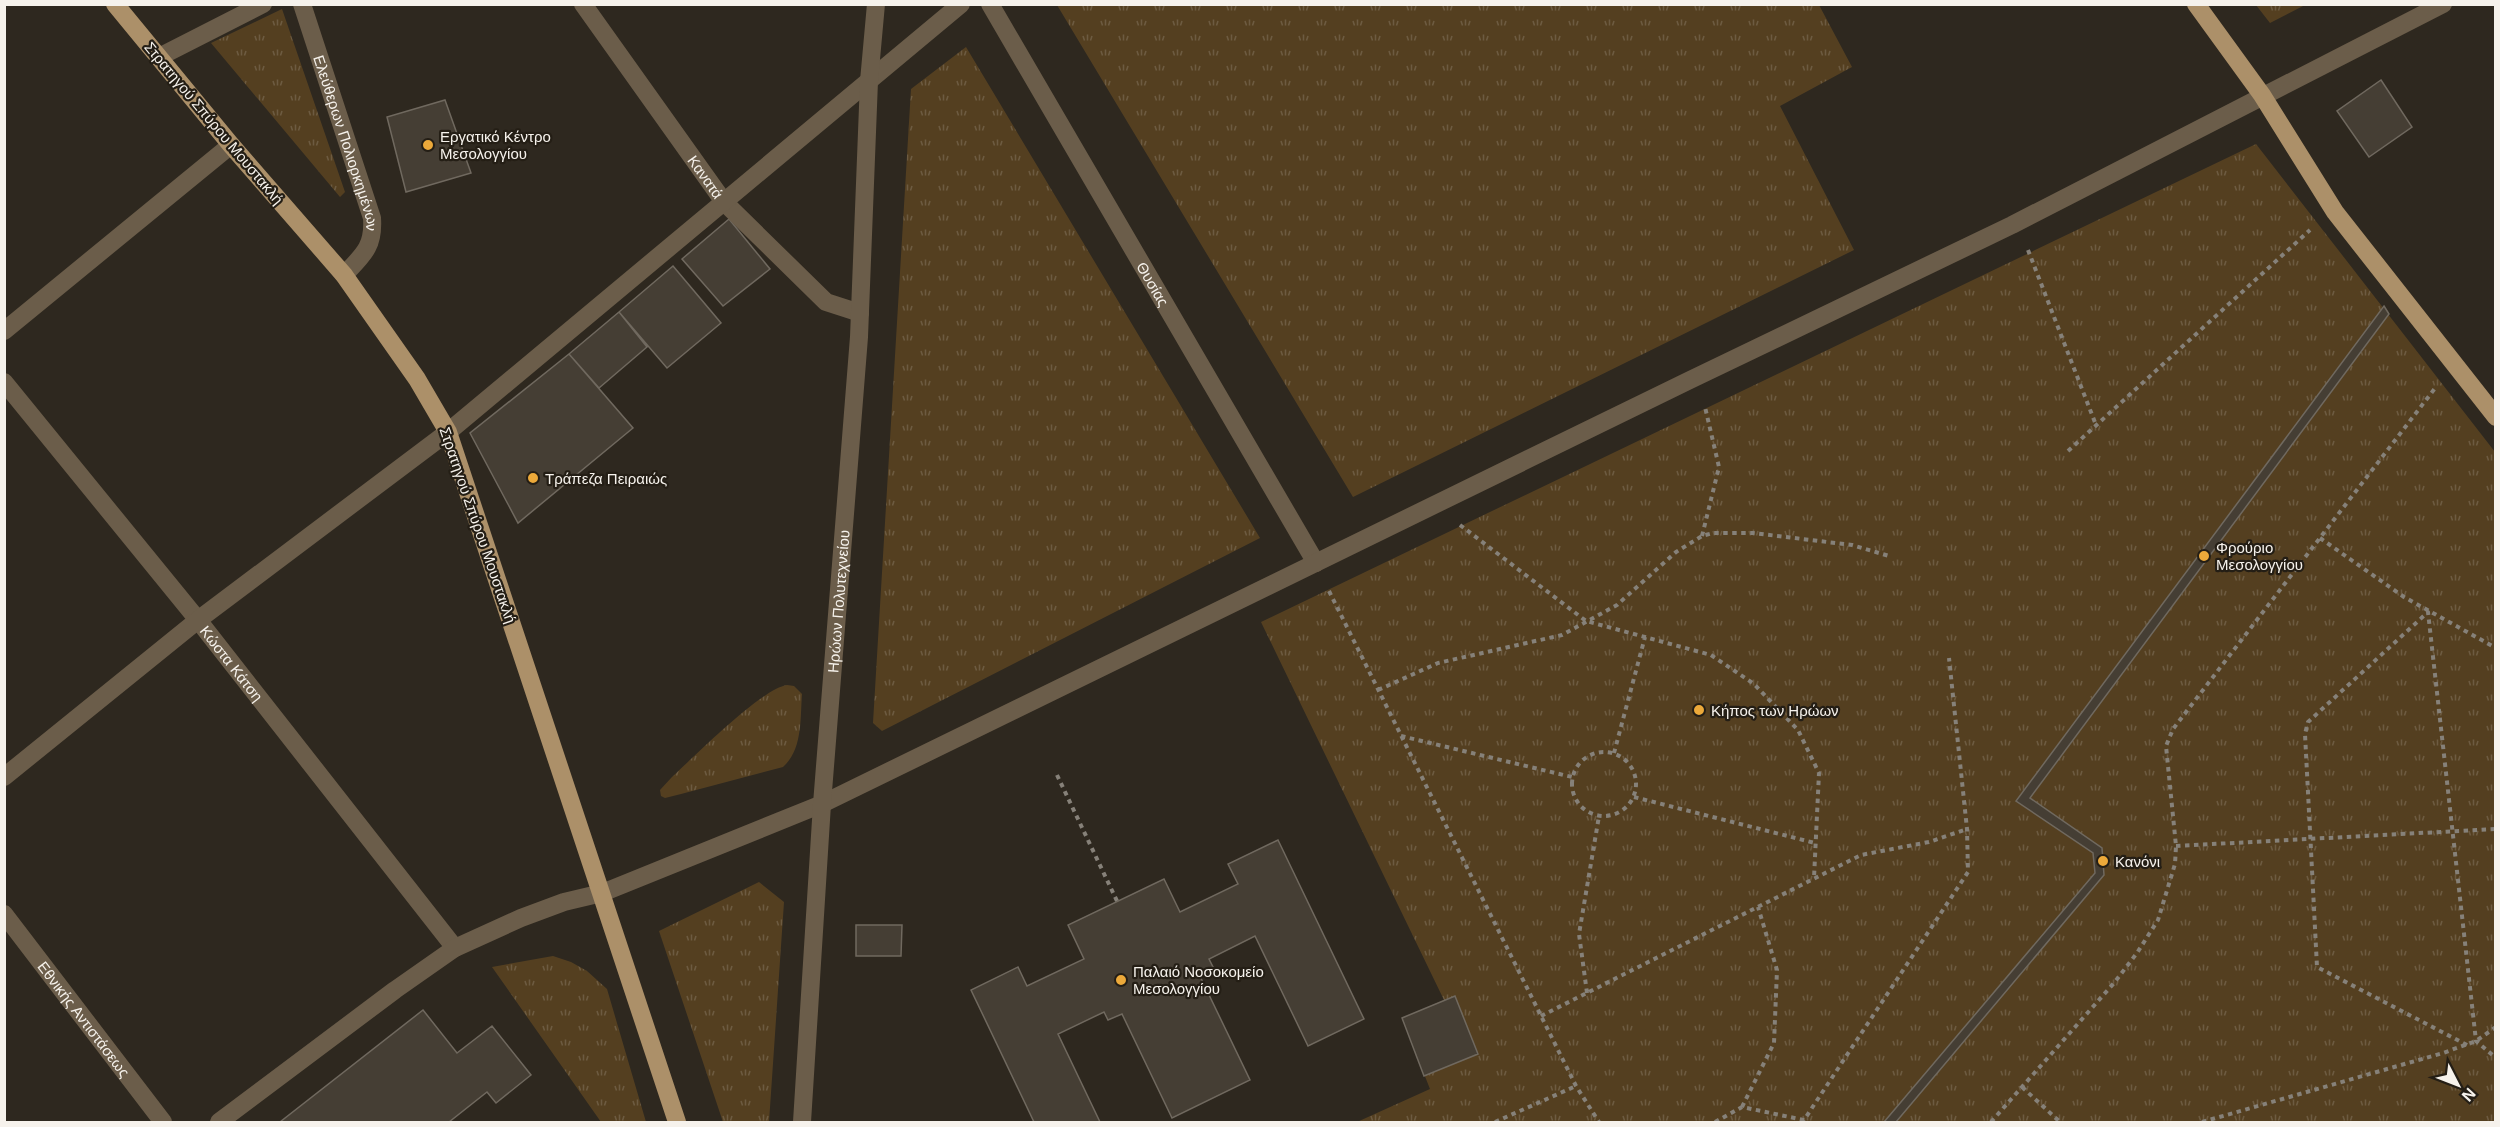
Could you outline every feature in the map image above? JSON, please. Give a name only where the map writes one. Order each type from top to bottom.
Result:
[{"type":"main road","name":"Στρατηγού Σπύρου Μουστακλή","points":[[115,4],[231,145],[344,275],[417,379],[448,432],[677,1122]]},
{"type":"main road","points":[[2196,4],[2262,95],[2335,212],[2496,417]]},
{"type":"street","points":[[159,57],[263,4]]},
{"type":"street","name":"Ελεύθερων Πολιορκημένων","points":[[302,4],[372,218],[373,234],[369,246],[344,275]]},
{"type":"street","name":"Κανατά","points":[[583,4],[724,202],[826,302],[860,313]]},
{"type":"street","name":"Ηρώων Πολυτεχνείου","points":[[802,1122],[822,804],[860,313],[869,81],[876,4]]},
{"type":"street","points":[[4,777],[198,620],[448,432],[961,4]]},
{"type":"street","name":"Θυσίας","points":[[990,4],[1316,563]]},
{"type":"street","points":[[219,1122],[395,990],[455,948],[521,918],[564,902],[602,893],[822,804],[1690,380],[2013,225],[2442,4]]},
{"type":"street","points":[[4,331],[231,145]]},
{"type":"street","name":"Κώστα Κάτση","points":[[4,382],[198,620],[455,948]]},
{"type":"street","name":"Εθνικής Αντιστάσεως","points":[[4,914],[163,1122]]},
{"type":"path","points":[[2068,451],[2318,223],[2335,212]]},
{"type":"path","points":[[2013,225],[2030,253],[2096,425]]},
{"type":"path","points":[[1991,1122],[2114,983],[2150,936],[2158,920],[2175,864],[2176,846],[2166,746],[2174,729],[2428,396],[2454,366]]},
{"type":"path","points":[[1690,380],[1706,409],[1719,467],[1702,536]]},
{"type":"path","points":[[1440,503],[1461,526],[1586,621],[1711,655],[1754,684],[1798,730],[1819,773],[1814,878]]},
{"type":"path","points":[[1378,690],[1438,663],[1562,635],[1617,605],[1676,552],[1702,536],[1720,532],[1753,533],[1852,545],[1889,556]]},
{"type":"path","points":[[2320,538],[2427,612],[2496,648]]},
{"type":"path","points":[[1316,563],[1576,1086],[1599,1122]]},
{"type":"path","points":[[2427,612],[2476,1041],[2496,1058]]},
{"type":"path","points":[[2427,612],[2308,722],[2305,734],[2317,967],[2467,1045]]},
{"type":"path","points":[[1614,753],[1645,637]]},
{"type":"path","points":[[1742,1107],[1803,1121],[1968,872],[1966,829],[1949,658]]},
{"type":"path","points":[[1401,736],[1572,777]]},
{"type":"path","points":[[1603,751],[1614,753],[1631,765],[1636,776],[1634,797],[1628,806],[1610,816],[1589,813],[1575,798],[1571,788],[1572,777],[1576,767],[1583,759],[1603,751]]},
{"type":"path","points":[[1056,775],[1117,901]]},
{"type":"path","points":[[1634,797],[1815,843]]},
{"type":"path","points":[[1587,993],[1579,934],[1599,816]]},
{"type":"path","points":[[1541,1016],[1861,855],[1929,842],[1966,829]]},
{"type":"path","points":[[2176,846],[2496,829]]},
{"type":"path","points":[[1715,1122],[1742,1107],[1774,1043],[1777,970],[1758,907]]},
{"type":"path","points":[[2202,1122],[2467,1045],[2496,1027]]},
{"type":"path","points":[[1495,1122],[1576,1086]]},
{"type":"path","points":[[2022,1087],[2060,1122]]},
{"type":"green space","points":[[1057,5],[1819,5],[1852,67],[1780,106],[1854,250],[1353,497]]},
{"type":"green space","points":[[2256,5],[2305,5],[2270,23]]},
{"type":"green space","points":[[282,9],[345,192],[340,197],[211,43]]},
{"type":"green space","points":[[966,47],[1260,538],[882,731],[873,723],[911,89]]},
{"type":"green space","name":"Κήπος των Ηρώων","points":[[2256,144],[2495,452],[2495,1122],[1357,1122],[1430,1089],[1402,1018],[1444,1000],[1261,622]]},
{"type":"green space","points":[[787,685],[794,686],[802,694],[797,743],[794,752],[783,767],[665,798],[661,796],[660,790],[672,777],[745,710],[776,689]]},
{"type":"green space","points":[[759,882],[784,902],[769,1122],[723,1122],[659,931]]},
{"type":"green space","points":[[553,956],[587,971],[607,989],[646,1122],[601,1122],[492,967]]},
{"type":"building","points":[[2381,80],[2412,127],[2369,157],[2337,111]]},
{"type":"building","name":"Eργατικό Κέντρο Μεσολογγίου","points":[[445,100],[471,173],[406,192],[387,117]]},
{"type":"building","points":[[729,219],[770,269],[723,306],[682,259]]},
{"type":"building","points":[[673,266],[721,323],[667,368],[619,312]]},
{"type":"building","name":"Φρούριο Μεσολογγίου","points":[[2384,306],[2389,314],[2030,798],[2102,848],[2104,875],[1896,1122],[1884,1122],[2095,873],[2093,853],[2016,801]]},
{"type":"building","points":[[619,312],[647,347],[599,388],[569,354]]},
{"type":"building","name":"Τράπεζα Πειραιώς","points":[[569,354],[633,428],[518,523],[470,433]]},
{"type":"building","name":"Παλαιό Νοσοκομείο Μεσολογγίου","points":[[1278,840],[1364,1019],[1308,1046],[1255,936],[1209,959],[1213,967],[1199,974],[1250,1080],[1172,1118],[1122,1014],[1108,1020],[1104,1012],[1058,1034],[1100,1122],[1034,1122],[971,990],[1018,967],[1027,986],[1084,959],[1068,925],[1164,879],[1180,912],[1238,884],[1228,864]]},
{"type":"building","points":[[856,925],[902,925],[901,956],[856,956]]},
{"type":"building","points":[[1455,996],[1478,1054],[1424,1076],[1402,1018]]},
{"type":"building","points":[[423,1010],[457,1053],[492,1026],[531,1075],[496,1103],[487,1092],[449,1122],[280,1122]]},
{"type":"place","name":"Eργατικό Κέντρο Μεσολογγίου","points":[[428,145]]},
{"type":"place","name":"Τράπεζα Πειραιώς","points":[[533,478]]},
{"type":"place","name":"Φρούριο Μεσολογγίου","points":[[2204,556]]},
{"type":"place","name":"Κήπος των Ηρώων","points":[[1699,710]]},
{"type":"place","name":"Κανόνι","points":[[2103,861]]},
{"type":"place","name":"Παλαιό Νοσοκομείο Μεσολογγίου","points":[[1121,980]]}]
